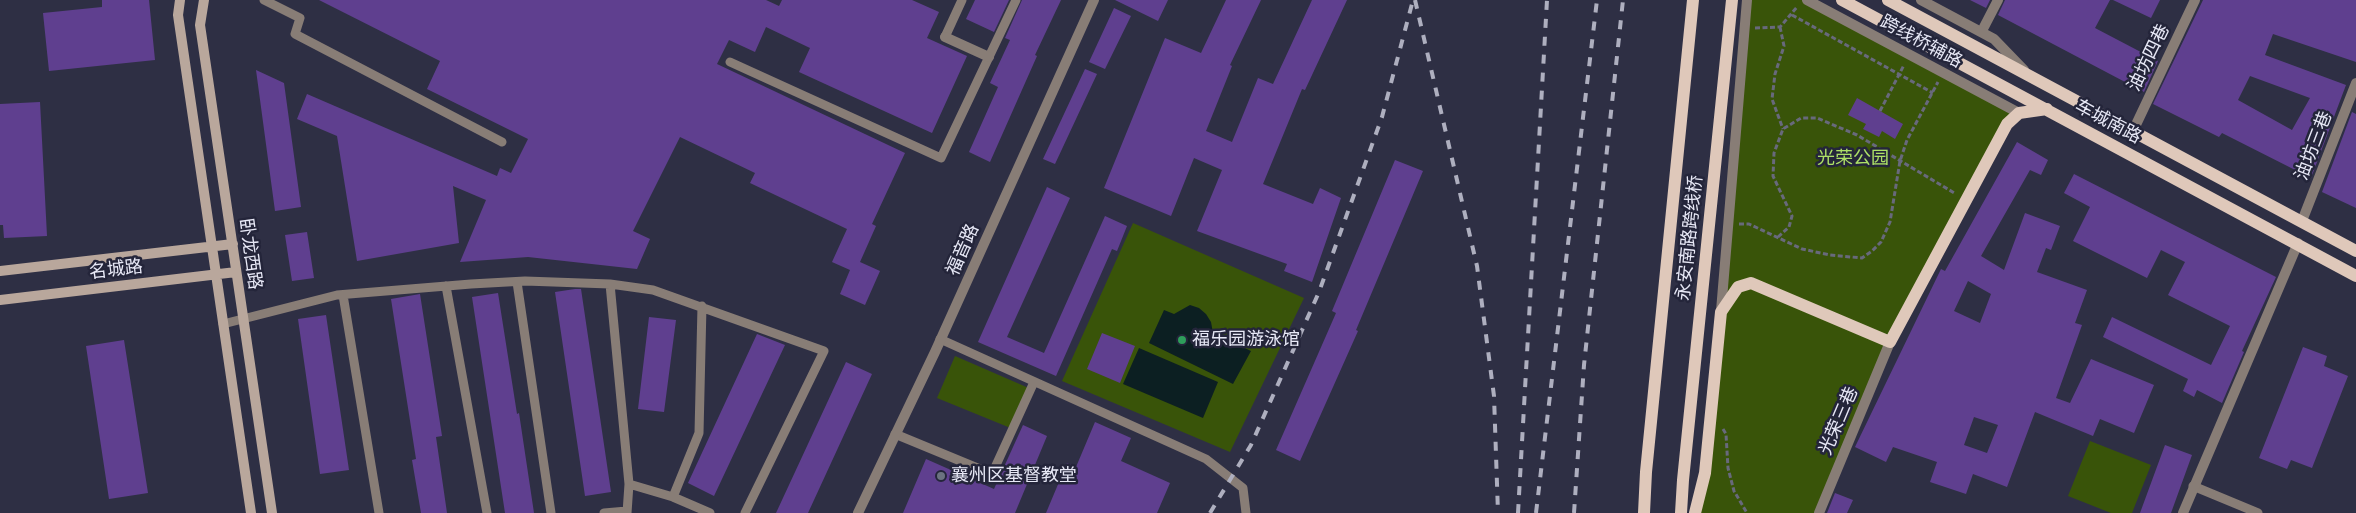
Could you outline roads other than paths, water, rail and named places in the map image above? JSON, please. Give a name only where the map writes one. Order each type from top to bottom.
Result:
[{"type":"main road","name":"卧龙西路","points":[[180,0],[178,15],[251,513]]},
{"type":"main road","name":"卧龙西路","points":[[204,0],[200,25],[272,513]]},
{"type":"main road","name":"永安南路跨线桥","points":[[1644,513],[1646,472],[1692,0]]},
{"type":"main road","name":"永安南路跨线桥","points":[[1682,513],[1683,480],[1732,0]]},
{"type":"main road","name":"车城南路","points":[[1842,0],[2298,243],[2356,276]]},
{"type":"main road","name":"车城南路","points":[[1888,0],[2356,251]]},
{"type":"main road","points":[[1695,513],[1705,474],[1721,312],[1738,287],[1751,282],[1890,342],[2008,124],[2019,113],[2047,109]]},
{"type":"main road","name":"名城路","points":[[0,270],[233,244]]},
{"type":"main road","name":"名城路","points":[[0,300],[236,272]]},
{"type":"street","name":"福音路","points":[[858,513],[940,339],[1094,0]]},
{"type":"street","points":[[1721,312],[1747,0]]},
{"type":"street","name":"跨线桥辅路","points":[[1807,0],[2019,113]]},
{"type":"street","points":[[1921,0],[1994,39],[2028,74]]},
{"type":"street","points":[[1984,27],[1998,0]]},
{"type":"street","name":"油坊四巷","points":[[2133,130],[2194,0]]},
{"type":"street","points":[[945,36],[989,57]]},
{"type":"street","name":"油坊三巷","points":[[2302,221],[2356,82]]},
{"type":"street","points":[[2183,513],[2298,243]]},
{"type":"street","name":"光荣三巷","points":[[1819,513],[1890,342]]},
{"type":"lane","points":[[264,0],[300,18],[295,34],[502,142]]},
{"type":"lane","points":[[945,36],[962,0]]},
{"type":"lane","points":[[730,62],[941,158],[1016,0]]},
{"type":"lane","points":[[223,324],[343,295],[517,282],[610,284],[653,290],[824,351],[746,513]]},
{"type":"lane","points":[[517,282],[551,513]]},
{"type":"lane","points":[[604,513],[627,512],[629,484],[610,284]]},
{"type":"lane","points":[[446,286],[487,513]]},
{"type":"lane","points":[[343,295],[379,513]]},
{"type":"lane","points":[[673,497],[699,432],[702,306]]},
{"type":"lane","points":[[940,339],[1206,459],[1243,488],[1246,513]]},
{"type":"lane","points":[[895,434],[992,474],[1034,382]]},
{"type":"lane","points":[[629,484],[673,497],[710,513]]},
{"type":"lane","points":[[2193,486],[2258,513]]},
{"type":"railway","points":[[1210,513],[1251,445],[1319,292],[1382,117],[1413,0]]},
{"type":"railway","points":[[1415,0],[1477,266],[1494,396],[1498,513]]},
{"type":"railway","points":[[1518,513],[1547,0]]},
{"type":"railway","points":[[1536,513],[1597,0]]},
{"type":"railway","points":[[1574,513],[1584,365],[1623,0]]},
{"type":"place","name":"福乐园游泳馆","points":[[1182,340]]},
{"type":"place","name":"襄州区基督教堂","points":[[941,476]]},
{"type":"park label","name":"光荣公园","points":[[1853,159]]}]
